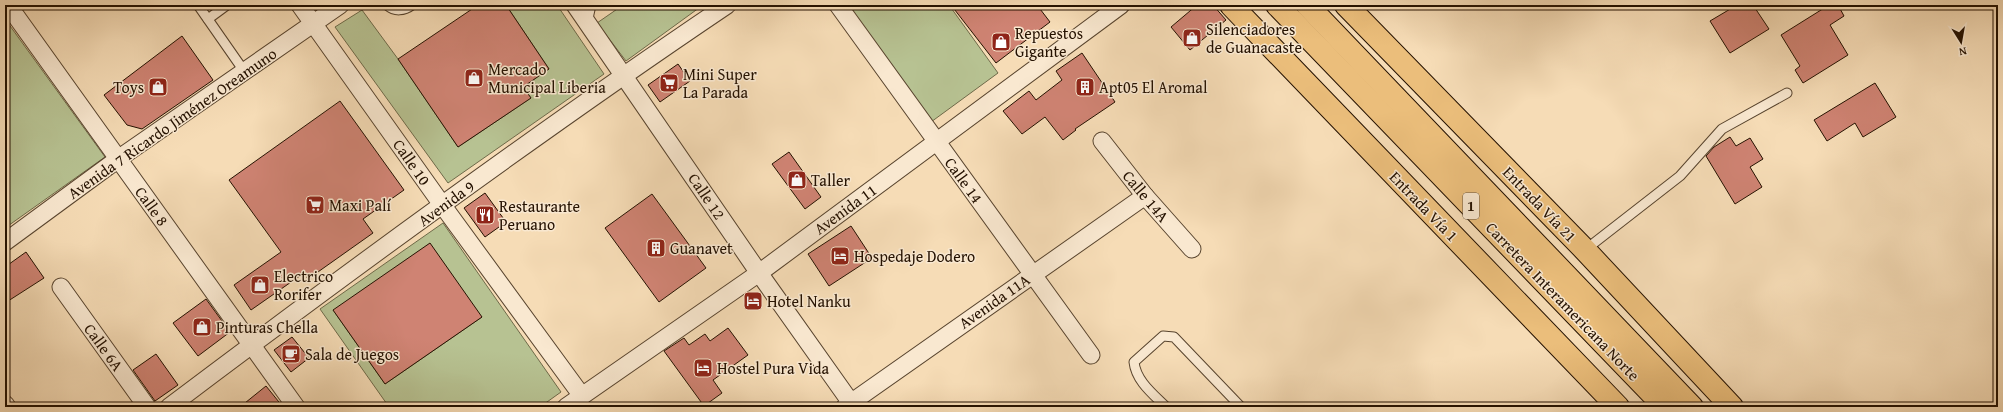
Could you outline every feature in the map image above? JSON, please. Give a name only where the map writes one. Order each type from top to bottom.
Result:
[{"type":"main road","name":"Entrada Vía 1","points":[[1231,5],[1618,407]]},
{"type":"main road","name":"Carretera Interamericana Norte","points":[[1278,5],[1665,407]]},
{"type":"main road","name":"Carretera Interamericana Norte","points":[[1307,5],[1692,407]]},
{"type":"main road","name":"Entrada Vía 21","points":[[1346,5],[1585,250],[1732,407]]},
{"type":"street","name":"Calle 8","points":[[8,5],[296,407]]},
{"type":"street","name":"Calle 10","points":[[300,5],[443,206],[582,396]]},
{"type":"street","name":"Avenida 7 Ricardo Jiménez Oreamuno","points":[[5,242],[118,159],[340,5]]},
{"type":"street","name":"Avenida 9","points":[[169,407],[251,345],[624,75],[727,5]]},
{"type":"street","name":"Calle 14","points":[[838,5],[1091,355]]},
{"type":"street","name":"Avenida 11","points":[[566,407],[759,272],[1121,5]]},
{"type":"street","name":"Calle 12","points":[[582,10],[624,75],[850,406]]},
{"type":"street","name":"Calle 14A","points":[[1102,141],[1145,196],[1192,248]]},
{"type":"street","name":"Avenida 11A","points":[[850,406],[1033,274],[1145,196]]},
{"type":"street","name":"Calle 6A","points":[[61,287],[147,407]]},
{"type":"lane","points":[[198,5],[244,71]]},
{"type":"lane","points":[[208,19],[227,5]]},
{"type":"lane","points":[[387,5],[397,10],[405,10],[412,5]]},
{"type":"lane","points":[[1585,250],[1680,176],[1722,129],[1787,93]]},
{"type":"lane","points":[[1166,407],[1147,388],[1135,371],[1134,362],[1163,336],[1174,337],[1241,407]]},
{"type":"green space","points":[[506,5],[557,5],[604,74],[448,183],[335,27],[362,10],[398,59],[458,147],[531,98],[523,87],[549,69]]},
{"type":"green space","points":[[623,5],[703,5],[626,61],[597,23]]},
{"type":"green space","points":[[847,5],[949,5],[998,73],[931,122]]},
{"type":"green space","points":[[5,19],[105,157],[5,228]]},
{"type":"green space","points":[[443,223],[561,392],[540,407],[389,407],[320,309]],"holes":[[[333,310],[482,317],[385,384]]]},
{"type":"building","name":"Mercado Municipal Liberia","points":[[478,5],[506,5],[549,69],[523,87],[531,98],[458,147],[398,59]]},
{"type":"building","name":"Repuestos Gigante","points":[[951,5],[1037,5],[1050,22],[996,63]]},
{"type":"building","name":"Silenciadores de Guanacaste","points":[[1197,5],[1213,5],[1226,20],[1190,50],[1171,27]]},
{"type":"building","points":[[1737,5],[1753,5],[1769,29],[1730,53],[1710,21]]},
{"type":"building","points":[[1829,5],[1838,5],[1844,16],[1830,25],[1848,55],[1803,83],[1795,70],[1800,66],[1781,35]]},
{"type":"building","name":"Toys","points":[[182,36],[213,80],[142,129],[127,125],[104,95]]},
{"type":"building","points":[[1082,53],[1115,102],[1075,129],[1076,130],[1063,140],[1045,117],[1022,134],[1003,111],[1029,91],[1036,100],[1062,80],[1056,71]]},
{"type":"building","name":"Mini Super La Parada","points":[[678,64],[690,81],[660,102],[648,85]]},
{"type":"building","points":[[1875,83],[1896,117],[1863,137],[1855,123],[1827,141],[1814,120]]},
{"type":"building","name":"Maxi Palí","points":[[340,101],[404,190],[363,219],[373,233],[308,279],[304,273],[251,310],[234,285],[281,252],[229,180]]},
{"type":"building","points":[[1730,137],[1736,146],[1750,138],[1763,159],[1750,167],[1762,187],[1735,204],[1706,156],[1714,147]]},
{"type":"building","name":"Taller","points":[[789,152],[821,197],[805,209],[772,164]]},
{"type":"building","name":"Restaurante Peruano","points":[[485,193],[506,222],[485,237],[464,208]]},
{"type":"building","name":"Guanavet","points":[[652,194],[706,268],[659,302],[605,228]]},
{"type":"building","name":"Hospedaje Dodero","points":[[851,226],[872,258],[829,286],[808,254]]},
{"type":"building","points":[[430,243],[482,317],[385,384],[333,310]]},
{"type":"building","points":[[26,252],[44,278],[5,303],[5,267]]},
{"type":"building","name":"Pinturas Chella","points":[[206,299],[230,332],[198,356],[173,323]]},
{"type":"building","name":"Hostel Pura Vida","points":[[728,328],[748,355],[713,380],[722,393],[704,406],[664,351],[684,338],[689,345],[705,334],[710,341]]},
{"type":"building","name":"Sala de Juegos","points":[[292,337],[309,358],[291,372],[274,350]]},
{"type":"building","points":[[156,354],[178,385],[155,401],[133,370]]},
{"type":"building","points":[[266,386],[283,407],[240,407]]},
{"type":"place","name":"Silenciadores de Guanacaste","points":[[1192,38]]},
{"type":"place","name":"Repuestos Gigante","points":[[1001,42]]},
{"type":"place","name":"Mercado Municipal Liberia","points":[[474,78]]},
{"type":"place","name":"Mini Super La Parada","points":[[669,83]]},
{"type":"place","name":"Toys","points":[[158,87]]},
{"type":"place","name":"Apt05 El Aromal","points":[[1085,87]]},
{"type":"place","name":"Taller","points":[[797,180]]},
{"type":"place","name":"Maxi Palí","points":[[315,205]]},
{"type":"place","name":"Restaurante Peruano","points":[[485,215]]},
{"type":"place","name":"Guanavet","points":[[656,248]]},
{"type":"place","name":"Hospedaje Dodero","points":[[840,256]]},
{"type":"place","name":"Electrico Rorifer","points":[[260,285]]},
{"type":"place","name":"Hotel Nanku","points":[[753,301]]},
{"type":"place","name":"Pinturas Chella","points":[[202,327]]},
{"type":"place","name":"Sala de Juegos","points":[[291,354]]},
{"type":"place","name":"Hostel Pura Vida","points":[[703,368]]}]
